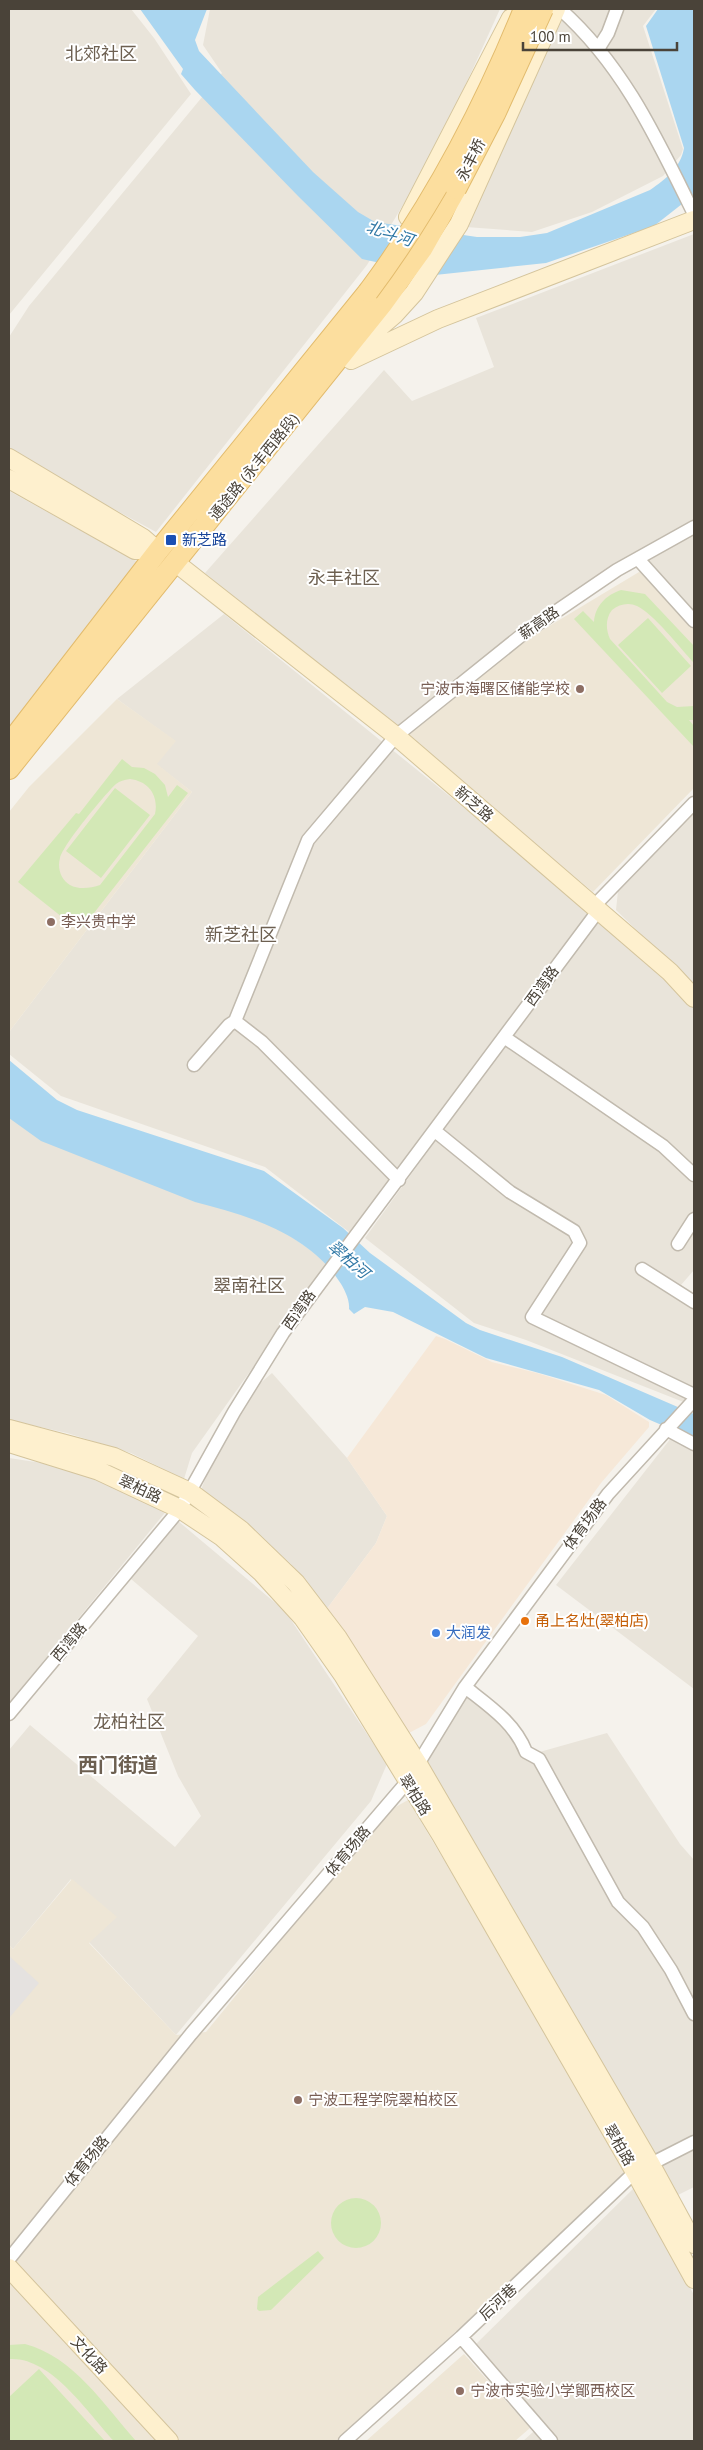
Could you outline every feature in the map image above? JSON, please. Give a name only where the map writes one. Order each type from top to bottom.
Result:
[{"type":"main road","points":[[345,320],[371,272],[408,218],[515,9]]},
{"type":"main road","name":"永丰桥","points":[[376,298],[398,252],[466,137],[502,63],[524,9]]},
{"type":"main road","name":"永丰桥","points":[[376,298],[422,249],[495,114],[543,9]]},
{"type":"main road","points":[[332,369],[394,315],[414,293],[459,224],[558,9]]},
{"type":"main road","points":[[332,369],[438,319],[694,220]]},
{"type":"main road","name":"通途路 (永丰西路段)","points":[[9,744],[158,552],[345,320],[376,298]]},
{"type":"main road","name":"通途路 (永丰西路段)","points":[[9,769],[332,369],[376,298]]},
{"type":"main road","points":[[9,458],[143,538],[158,552]]},
{"type":"main road","points":[[9,479],[135,550],[158,552]]},
{"type":"main road","name":"新芝路","points":[[176,563],[396,736],[670,972],[694,998]]},
{"type":"main road","name":"翠柏路","points":[[9,1428],[114,1457],[190,1492],[241,1530],[296,1583],[338,1638],[418,1764],[643,2168],[694,2279]]},
{"type":"main road","name":"翠柏路","points":[[9,1444],[100,1471],[180,1509],[222,1538],[262,1572],[303,1618],[343,1676],[643,2168],[694,2244]]},
{"type":"main road","name":"文化路","points":[[9,2268],[168,2441]]},
{"type":"street","points":[[558,9],[576,24],[598,49],[645,116],[694,214]]},
{"type":"street","points":[[598,49],[608,33],[617,9]]},
{"type":"street","name":"薪高路","points":[[235,1021],[308,840],[396,736],[523,634],[638,559],[694,528]]},
{"type":"street","points":[[638,559],[694,621]]},
{"type":"street","name":"西湾路","points":[[9,1714],[180,1509],[256,1375],[327,1271],[399,1180],[596,909],[694,803]]},
{"type":"street","points":[[194,1065],[228,1025],[235,1021],[262,1042],[399,1180]]},
{"type":"street","points":[[504,1038],[656,1140],[694,1173]]},
{"type":"street","points":[[435,1131],[510,1192],[574,1231],[580,1243],[532,1317],[694,1395]]},
{"type":"street","points":[[678,1244],[694,1219]]},
{"type":"street","points":[[642,1269],[694,1302]]},
{"type":"street","name":"体育场路","points":[[9,2259],[191,2034],[407,1782],[465,1687],[608,1494],[694,1400]]},
{"type":"street","points":[[666,1429],[694,1444]]},
{"type":"street","points":[[465,1687],[503,1717],[520,1737],[526,1752],[538,1758],[618,1902],[643,1927],[671,1970],[693,2009]]},
{"type":"street","name":"后河巷","points":[[345,2441],[643,2168],[694,2142]]},
{"type":"street","points":[[461,2336],[550,2441]]},
{"type":"shaded area","points":[[9,9],[131,9],[154,38],[191,94],[9,315]]},
{"type":"shaded area","points":[[210,9],[500,9],[436,150],[367,265],[156,532],[9,452],[9,337],[29,306],[222,73],[203,45]]},
{"type":"shaded area","points":[[565,9],[656,9],[643,26],[683,149],[681,155],[663,176],[592,212],[532,232],[466,227]]},
{"type":"shaded area","points":[[694,234],[694,521],[631,556],[518,630],[397,727],[205,573],[384,370],[412,401],[494,367],[476,318]]},
{"type":"shaded area","points":[[9,491],[138,562],[9,727]]},
{"type":"shaded area","points":[[694,531],[694,615],[642,560]]},
{"type":"shaded area","name":"宁波市海曙区储能学校","points":[[644,569],[694,622],[694,788],[593,892],[406,737],[526,640]]},
{"type":"shaded area","points":[[224,614],[593,912],[353,1235],[265,1167],[61,1096],[9,1054],[9,1032],[192,792],[156,764],[175,741],[117,699]]},
{"type":"shaded area","name":"李兴贵中学","points":[[117,699],[176,741],[157,764],[192,792],[9,1032],[9,812],[29,787]]},
{"type":"shaded area","points":[[694,812],[694,986],[616,910],[618,891]]},
{"type":"shaded area","points":[[599,915],[694,1002],[694,1270],[681,1285],[694,1293],[694,1395],[686,1403],[526,1340],[474,1323],[365,1238]]},
{"type":"shaded area","name":"翠南社区","points":[[9,1115],[261,1216],[328,1262],[192,1453],[184,1479],[131,1453],[67,1433],[9,1420]]},
{"type":"shaded area","points":[[436,1336],[492,1362],[537,1373],[606,1395],[649,1422],[649,1427],[601,1483],[426,1724],[409,1733],[401,1727],[326,1610],[376,1543],[387,1516],[347,1458]]},
{"type":"shaded area","points":[[272,1373],[347,1458],[387,1516],[376,1543],[326,1610],[291,1564],[243,1521],[201,1490],[216,1450],[257,1386]]},
{"type":"shaded area","points":[[671,1438],[694,1449],[694,1689],[556,1585]]},
{"type":"shaded area","points":[[9,1458],[62,1466],[168,1509],[9,1703]]},
{"type":"shaded area","points":[[178,1521],[285,1611],[387,1764],[371,1801],[176,2035],[89,1942],[71,1879],[13,1949],[9,1945],[9,1750],[30,1725],[175,1847],[201,1816],[178,1776],[147,1699],[198,1636],[131,1579]]},
{"type":"shaded area","points":[[465,1694],[511,1718],[536,1753],[607,1733],[680,1844],[694,1860],[694,2187],[672,2198],[427,1763]]},
{"type":"shaded area","name":"宁波工程学院翠柏校区","points":[[408,1800],[626,2165],[620,2181],[336,2441],[9,2441],[9,1945],[13,1949],[72,1879],[117,1917],[89,1943],[176,2035],[206,2032],[321,1891],[392,1809]]},
{"type":"shaded area","points":[[9,1956],[39,1983],[9,2018]]},
{"type":"shaded area","points":[[636,2186],[694,2295],[694,2441],[523,2441],[542,2424],[475,2345]]},
{"type":"shaded area","name":"宁波市实验小学鄮西校区","points":[[464,2354],[530,2428],[515,2441],[366,2441]]},
{"type":"green space","points":[[621,590],[645,594],[694,646],[694,663],[659,623],[644,610],[634,605],[624,604],[618,606],[612,610],[608,617],[607,628],[610,639],[667,702],[677,707],[694,706],[694,720],[689,720],[694,726],[694,747],[574,619],[583,611],[594,622],[602,602]]},
{"type":"green space","points":[[648,618],[691,666],[662,693],[618,645]]},
{"type":"green space","points":[[122,759],[132,767],[144,768],[155,774],[165,785],[168,797],[177,785],[188,793],[83,927],[66,913],[62,917],[18,882],[76,813],[79,814]],"holes":[[[128,779],[136,780],[147,786],[154,795],[155,814],[100,885],[85,888],[77,888],[70,885],[62,877],[59,866],[60,858],[68,842],[94,808],[116,784]]]},
{"type":"green space","points":[[115,788],[150,815],[101,878],[66,851]]},
{"type":"green space","points":[[356,2198],[366,2200],[374,2205],[379,2213],[381,2223],[379,2233],[374,2241],[366,2246],[356,2248],[346,2246],[338,2241],[333,2233],[331,2223],[333,2213],[338,2205],[346,2200]]},
{"type":"green space","points":[[318,2251],[324,2258],[271,2310],[259,2311],[257,2309],[258,2297]]},
{"type":"green space","points":[[25,2344],[43,2350],[73,2371],[100,2398],[136,2441],[114,2441],[54,2376],[39,2366],[24,2360],[9,2359],[9,2345]]},
{"type":"green space","points":[[39,2369],[105,2441],[9,2441],[9,2397]]},
{"type":"water","name":"北斗河","points":[[140,9],[207,9],[195,40],[199,51],[313,172],[358,212],[375,222],[477,237],[520,237],[547,233],[650,190],[667,177],[676,167],[684,148],[646,26],[658,9],[694,9],[694,198],[682,204],[654,226],[546,263],[435,275],[362,259],[195,90],[181,74],[183,69]]},
{"type":"water","name":"翠柏河","points":[[9,1060],[57,1100],[77,1110],[264,1171],[343,1228],[370,1253],[466,1323],[480,1330],[562,1357],[694,1414],[694,1439],[650,1420],[599,1390],[486,1358],[393,1312],[365,1307],[354,1314],[349,1309],[348,1298],[339,1281],[311,1251],[294,1239],[255,1220],[195,1202],[41,1141],[9,1118]]},
{"type":"place","name":"新芝路","points":[[171,540]]},
{"type":"place","name":"宁波市海曙区储能学校","points":[[580,689]]},
{"type":"place","name":"李兴贵中学","points":[[51,922]]},
{"type":"place","name":"甬上名灶(翠柏店)","points":[[525,1621]]},
{"type":"place","name":"大润发","points":[[436,1633]]},
{"type":"place","name":"宁波工程学院翠柏校区","points":[[298,2100]]},
{"type":"place","name":"宁波市实验小学鄮西校区","points":[[460,2391]]},
{"type":"district","name":"北郊社区","points":[[101,54]]},
{"type":"district","name":"永丰社区","points":[[344,578]]},
{"type":"district","name":"新芝社区","points":[[241,935]]},
{"type":"district","name":"翠南社区","points":[[249,1286]]},
{"type":"district","name":"龙柏社区","points":[[129,1722]]},
{"type":"district","name":"西门街道","points":[[118,1765]]}]
